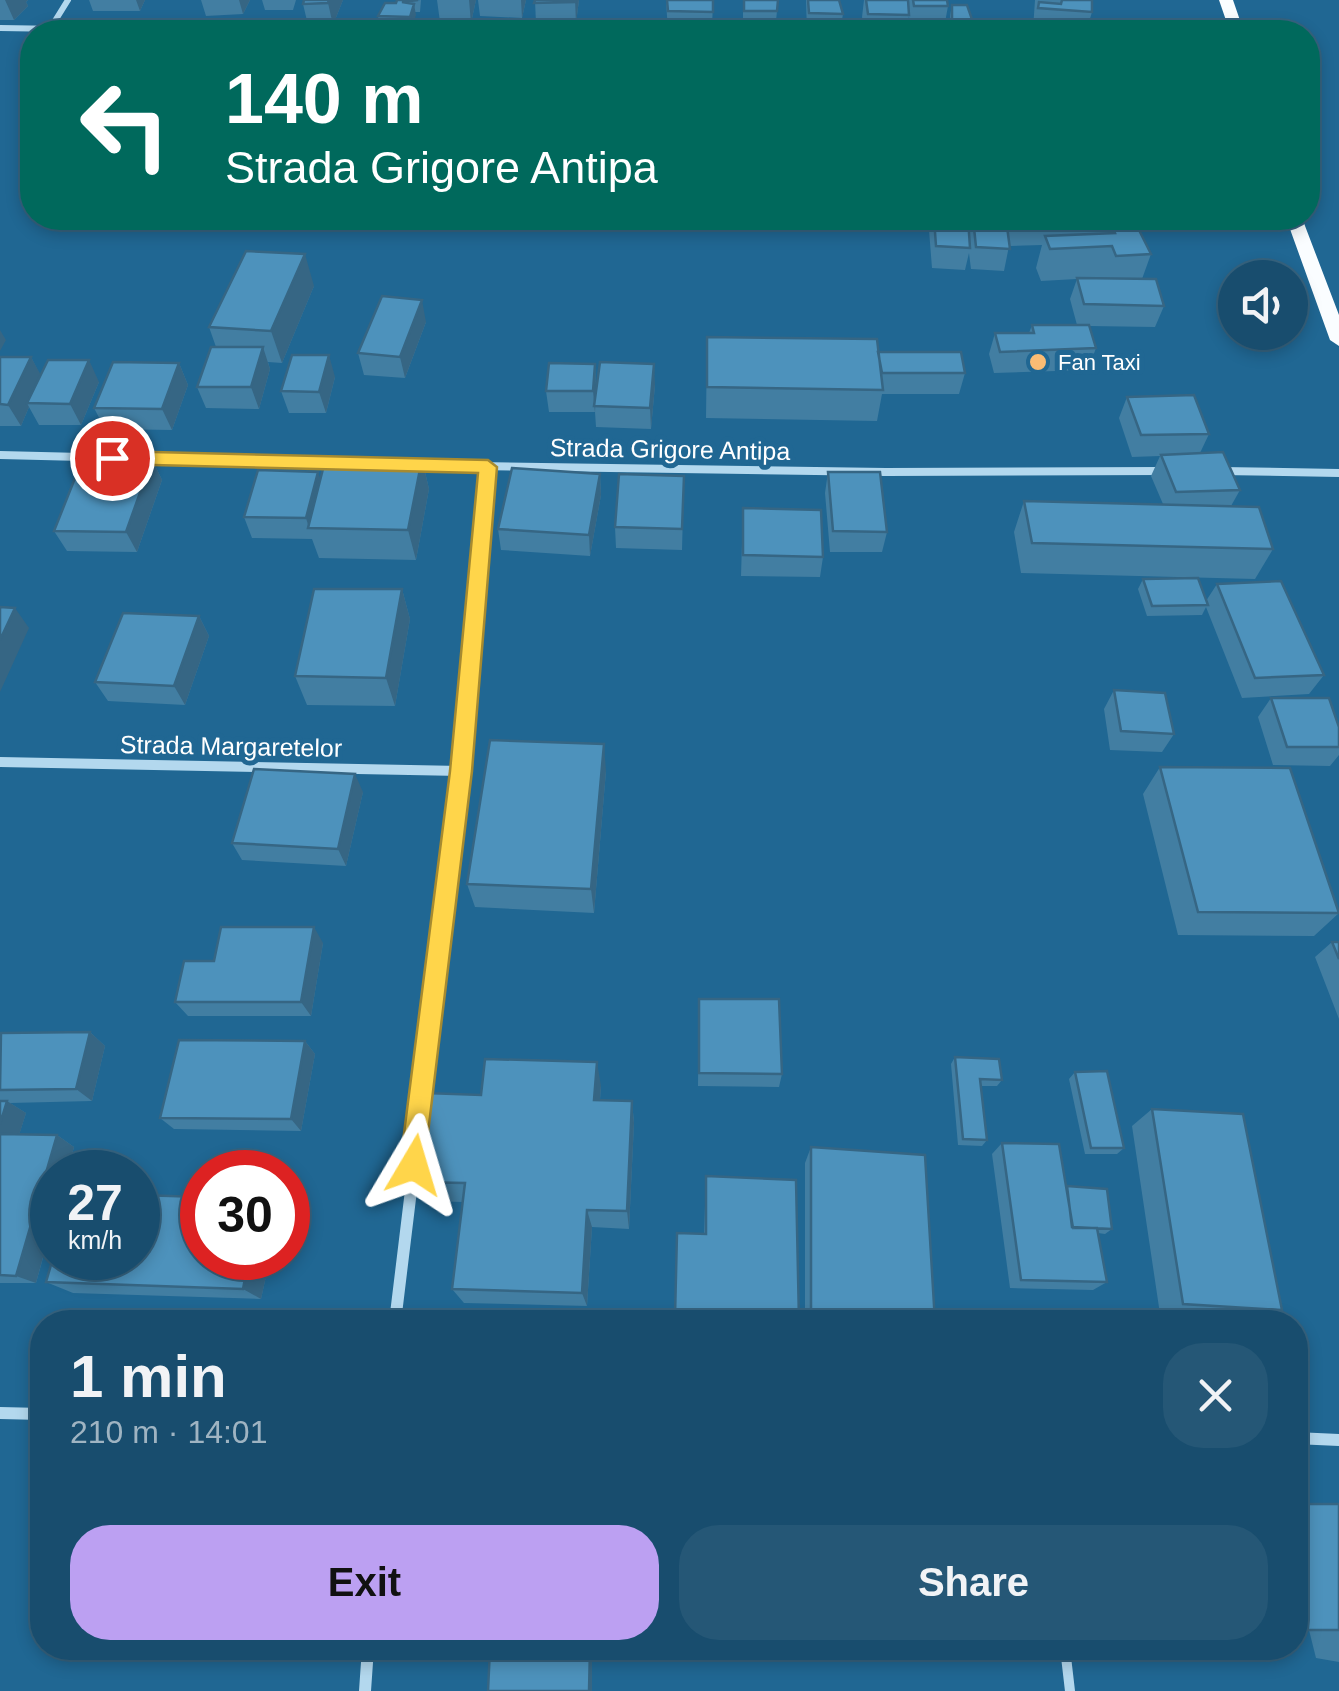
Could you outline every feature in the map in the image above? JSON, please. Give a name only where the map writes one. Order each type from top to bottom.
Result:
[{"type":"main road","points":[[1298,230],[1339,340]]},
{"type":"street","points":[[0,455],[351,463]]},
{"type":"street","name":"Strada Grigore Antipa","points":[[390,464],[886,472],[1174,471]]},
{"type":"street","points":[[396,1310],[461,771],[488,467]]},
{"type":"street","points":[[1213,471],[1339,474]]},
{"type":"street","name":"Strada Margaretelor","points":[[0,762],[461,771]]},
{"type":"street","points":[[0,1413],[30,1414]]},
{"type":"street","points":[[1308,1439],[1339,1440]]},
{"type":"street","points":[[365,1691],[367,1660]]},
{"type":"lane","points":[[1066,1660],[1070,1691]]},
{"type":"building","points":[[304,0],[329,0],[303,4]]},
{"type":"building","points":[[418,0],[402,2],[414,4],[410,17],[378,16],[385,3]]},
{"type":"building","points":[[575,0],[575,2],[534,3]]},
{"type":"building","points":[[667,0],[713,0],[713,12],[668,11]]},
{"type":"building","points":[[744,0],[778,0],[777,11],[744,11]]},
{"type":"building","points":[[808,0],[839,0],[843,14],[809,13]]},
{"type":"building","points":[[866,0],[908,0],[909,15],[868,14]]},
{"type":"building","points":[[913,0],[947,0],[948,6],[914,6]]},
{"type":"building","points":[[1062,0],[1092,0],[1092,12],[1038,8],[1039,2],[1061,4]]},
{"type":"building","points":[[952,5],[967,5],[972,20],[952,20]]},
{"type":"building","points":[[935,230],[969,230],[970,248],[936,246]]},
{"type":"building","points":[[974,230],[1007,230],[1010,249],[976,247]]},
{"type":"building","points":[[1114,230],[1139,230],[1151,254],[1116,256],[1112,246],[1050,249],[1045,236],[1115,233]]},
{"type":"building","points":[[246,251],[305,254],[271,331],[209,327]]},
{"type":"building","points":[[1077,278],[1156,279],[1164,306],[1084,304]]},
{"type":"building","points":[[382,296],[422,300],[400,357],[358,353]]},
{"type":"building","points":[[1032,325],[1089,325],[1096,348],[1000,352],[995,333],[1034,333]]},
{"type":"building","points":[[707,337],[877,339],[883,390],[707,387]]},
{"type":"building","points":[[211,347],[263,347],[251,387],[197,387]]},
{"type":"building","points":[[878,352],[961,352],[965,373],[882,373]]},
{"type":"building","points":[[292,355],[329,355],[319,392],[281,391]]},
{"type":"building","points":[[0,357],[31,357],[8,405],[0,404]]},
{"type":"building","points":[[48,360],[89,360],[70,404],[27,403]]},
{"type":"building","points":[[113,362],[179,363],[162,409],[94,408]]},
{"type":"building","points":[[600,362],[654,364],[650,408],[594,406]]},
{"type":"building","points":[[549,363],[595,364],[593,391],[546,391]]},
{"type":"building","points":[[1194,395],[1209,434],[1141,435],[1127,397]]},
{"type":"building","points":[[1223,452],[1240,490],[1176,492],[1161,455]]},
{"type":"building","points":[[326,457],[422,459],[408,530],[308,528]]},
{"type":"building","points":[[83,458],[152,459],[126,532],[54,531]]},
{"type":"building","points":[[512,468],[600,474],[589,535],[498,529]]},
{"type":"building","points":[[258,470],[318,472],[306,518],[244,517]]},
{"type":"building","points":[[828,472],[880,472],[887,532],[833,531]]},
{"type":"building","points":[[619,474],[684,476],[682,529],[615,527]]},
{"type":"building","points":[[1024,501],[1259,507],[1273,549],[1032,543]]},
{"type":"building","points":[[743,508],[821,510],[823,557],[743,555]]},
{"type":"building","points":[[1198,578],[1208,605],[1152,606],[1143,579]]},
{"type":"building","points":[[1281,581],[1324,675],[1255,678],[1217,584]]},
{"type":"building","points":[[314,589],[402,589],[386,678],[295,676]]},
{"type":"building","points":[[0,607],[15,608],[0,640]]},
{"type":"building","points":[[123,613],[199,616],[174,686],[95,682]]},
{"type":"building","points":[[1114,690],[1165,693],[1174,734],[1121,731]]},
{"type":"building","points":[[1271,698],[1329,698],[1339,727],[1339,747],[1287,747]]},
{"type":"building","points":[[490,740],[604,744],[591,889],[467,884]]},
{"type":"building","points":[[1160,767],[1290,768],[1339,913],[1198,912]]},
{"type":"building","points":[[254,769],[355,774],[338,849],[232,843]]},
{"type":"building","points":[[221,927],[314,927],[301,1002],[175,1002],[184,961],[214,961]]},
{"type":"building","points":[[699,999],[779,999],[782,1074],[699,1073]]},
{"type":"building","points":[[90,1032],[76,1089],[0,1090],[1,1033]]},
{"type":"building","points":[[179,1040],[305,1041],[291,1119],[160,1118]]},
{"type":"building","points":[[955,1057],[999,1059],[1002,1080],[980,1079],[987,1140],[963,1139]]},
{"type":"building","points":[[485,1059],[597,1062],[594,1100],[632,1101],[627,1211],[587,1210],[582,1293],[452,1289],[465,1183],[413,1182],[425,1093],[481,1095]]},
{"type":"building","points":[[1107,1071],[1124,1148],[1091,1148],[1075,1072]]},
{"type":"building","points":[[0,1101],[7,1101],[0,1124]]},
{"type":"building","points":[[1152,1109],[1243,1114],[1282,1310],[1183,1304]]},
{"type":"building","points":[[0,1134],[57,1135],[53,1150],[30,1150],[30,1228],[16,1276],[0,1275]]},
{"type":"building","points":[[1002,1143],[1059,1144],[1073,1228],[1097,1228],[1107,1282],[1021,1280]]},
{"type":"building","points":[[811,1147],[925,1155],[934,1310],[811,1310]]},
{"type":"building","points":[[706,1176],[796,1180],[799,1310],[675,1310],[677,1233],[706,1234]]},
{"type":"building","points":[[1067,1186],[1107,1189],[1112,1229],[1072,1227]]},
{"type":"building","points":[[160,1196],[180,1196],[180,1280],[245,1280],[243,1289],[46,1282],[160,1280]]},
{"type":"building","points":[[1308,1504],[1339,1504],[1339,1630],[1308,1630]]},
{"type":"building","points":[[489,1660],[590,1660],[589,1691],[488,1691]]},
{"type":"place","name":"Fan Taxi","points":[[1038,362]]},
{"type":"route","points":[[112,458],[488,467],[461,771],[414,1165]]}]
